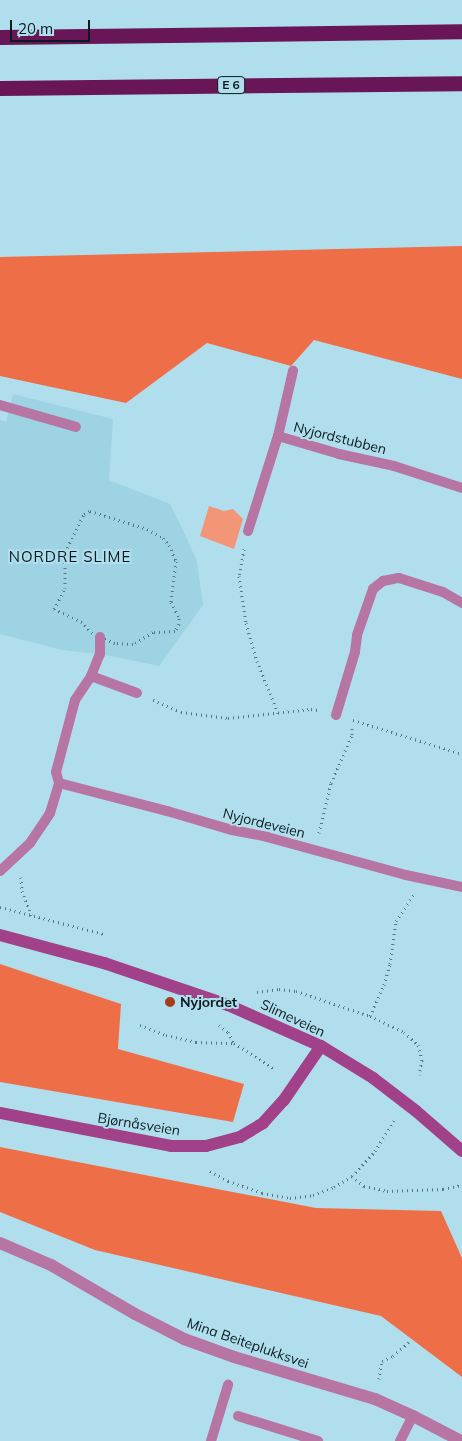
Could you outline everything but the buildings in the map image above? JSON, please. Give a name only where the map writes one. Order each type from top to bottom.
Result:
[{"type":"highway","points":[[0,37],[462,32]]},
{"type":"highway","name":"E 6","points":[[0,88],[462,82]]},
{"type":"street","name":"Slimeveien","points":[[0,935],[112,966],[228,1005],[321,1046],[373,1078],[416,1111],[462,1151]]},
{"type":"street","name":"Bjørnåsveien","points":[[0,1114],[171,1146],[216,1144],[240,1137],[263,1122],[284,1100],[321,1046]]},
{"type":"street","name":"Mina Beiteplukksvei","points":[[0,1243],[51,1266],[135,1314],[184,1339],[234,1358],[375,1399],[461,1441]]},
{"type":"lane","points":[[278,436],[293,371]]},
{"type":"lane","points":[[0,405],[76,427]]},
{"type":"lane","name":"Nyjordstubben","points":[[248,531],[278,436],[339,454],[394,466],[462,488]]},
{"type":"lane","points":[[336,715],[355,652],[357,635],[373,589],[383,581],[398,578],[443,592],[462,603]]},
{"type":"lane","points":[[0,871],[39,832],[50,813],[59,783],[56,772],[75,700],[91,676],[100,654],[100,637]]},
{"type":"lane","points":[[91,676],[137,693]]},
{"type":"lane","name":"Nyjordeveien","points":[[59,783],[462,887]]},
{"type":"lane","points":[[211,1441],[228,1385]]},
{"type":"lane","points":[[238,1416],[318,1441]]},
{"type":"lane","points":[[400,1441],[413,1416]]},
{"type":"path","points":[[90,511],[156,534],[169,545],[176,561],[171,602],[179,618],[177,629],[167,633],[153,632],[133,644],[115,643],[100,637],[92,633],[82,622],[54,609],[65,588],[65,552],[84,514],[90,511]]},
{"type":"path","points":[[248,531],[239,576],[240,593],[257,661],[278,714]]},
{"type":"path","points":[[137,693],[181,712],[204,716],[228,718],[311,709],[462,754]]},
{"type":"path","points":[[315,850],[331,783],[352,735],[352,720]]},
{"type":"path","points":[[19,854],[22,891],[31,915]]},
{"type":"path","points":[[370,1016],[384,985],[390,964],[396,921],[407,906],[422,878]]},
{"type":"path","points":[[0,907],[104,934]]},
{"type":"path","points":[[257,992],[289,989],[370,1016],[404,1032],[415,1040],[422,1060],[419,1075]]},
{"type":"path","points":[[140,1025],[166,1035],[196,1042],[234,1043]]},
{"type":"path","points":[[219,1025],[228,1032],[234,1043],[275,1069]]},
{"type":"path","points":[[210,1171],[262,1193],[301,1198],[323,1192],[352,1176],[375,1151],[394,1122]]},
{"type":"path","points":[[352,1176],[364,1186],[387,1191],[436,1190],[462,1185]]},
{"type":"path","points":[[375,1399],[382,1361],[393,1356],[409,1342]]},
{"type":"shaded area","points":[[462,246],[462,379],[314,340],[291,366],[207,343],[126,403],[0,376],[0,257]]},
{"type":"shaded area","points":[[13,394],[113,419],[109,480],[170,504],[197,561],[203,605],[159,666],[106,655],[62,650],[0,634],[0,420],[6,422]]},
{"type":"shaded area","points":[[209,506],[224,511],[233,509],[243,519],[234,549],[200,536]]},
{"type":"shaded area","points":[[0,964],[121,1004],[118,1049],[244,1084],[233,1122],[0,1082]]},
{"type":"shaded area","points":[[0,1147],[316,1208],[441,1211],[462,1258],[462,1377],[381,1316],[95,1250],[0,1212]]},
{"type":"place","name":"Nyjordet","points":[[170,1002]]},
{"type":"district","name":"NORDRE SLIME","points":[[70,557]]}]
